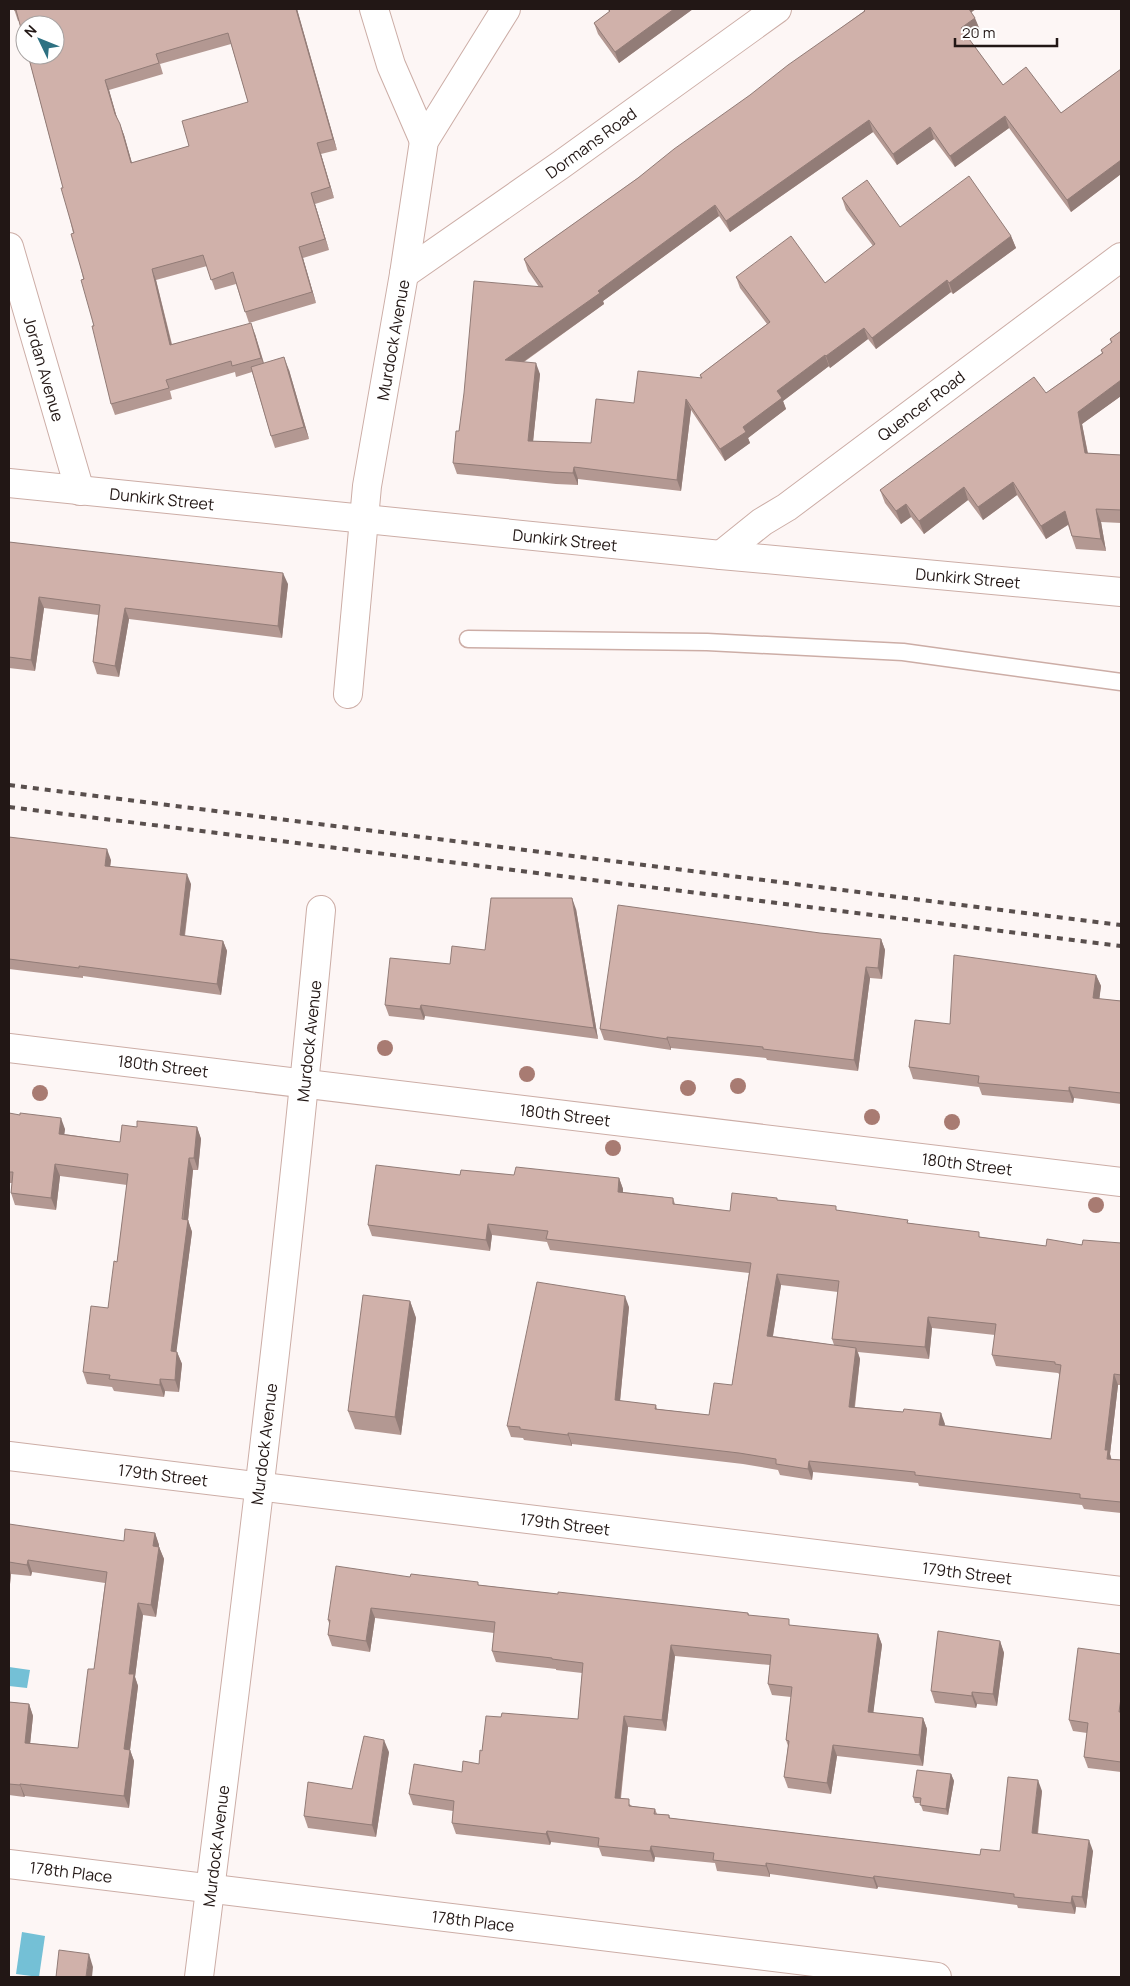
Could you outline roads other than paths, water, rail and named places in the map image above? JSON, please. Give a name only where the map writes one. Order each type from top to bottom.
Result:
[{"type":"street","points":[[374,9],[391,65],[424,141]]},
{"type":"street","name":"Murdock Avenue","points":[[348,694],[367,486],[404,274],[424,141],[506,9]]},
{"type":"street","name":"Dormans Road","points":[[404,274],[562,164],[777,9]]},
{"type":"street","name":"Jordan Avenue","points":[[9,248],[80,491]]},
{"type":"street","name":"Quencer Road","points":[[721,555],[762,522],[787,506],[1121,257]]},
{"type":"street","name":"Dunkirk Street","points":[[9,483],[721,555],[1121,592]]},
{"type":"street","name":"Murdock Avenue","points":[[199,1977],[259,1487],[305,1084],[321,910]]},
{"type":"street","name":"180th Street","points":[[9,1048],[1121,1182]]},
{"type":"street","name":"179th Street","points":[[9,1456],[1121,1591]]},
{"type":"street","name":"178th Place","points":[[9,1864],[210,1890],[937,1977]]},
{"type":"lane","points":[[468,639],[707,642],[903,652],[1121,682]]},
{"type":"water","points":[[9,1667],[30,1670],[27,1688],[9,1686]]},
{"type":"water","points":[[22,1932],[45,1936],[39,1977],[16,1974]]},
{"type":"railway","points":[[9,785],[1121,925]]},
{"type":"railway","points":[[9,807],[1121,946]]}]
